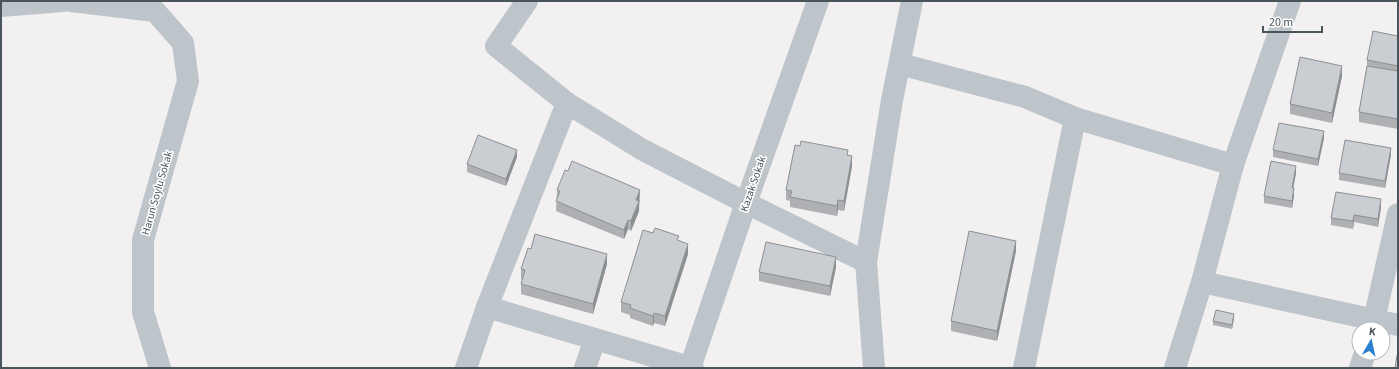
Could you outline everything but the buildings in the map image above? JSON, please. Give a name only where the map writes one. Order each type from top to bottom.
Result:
[{"type":"street","points":[[1,6],[63,1]]},
{"type":"street","name":"Harun Soylu Sokak","points":[[71,1],[155,11],[183,43],[188,81],[143,240],[143,312],[160,368]]},
{"type":"street","points":[[527,1],[496,46],[567,103],[643,150],[866,262]]},
{"type":"street","name":"Kazak Sokak","points":[[691,368],[746,203],[818,1]]},
{"type":"street","points":[[874,368],[866,262],[892,100],[912,1]]},
{"type":"street","points":[[1175,368],[1202,282],[1233,165],[1286,2]]},
{"type":"street","points":[[900,64],[1025,97],[1075,118],[1233,165]]},
{"type":"street","points":[[466,368],[487,307],[567,103]]},
{"type":"street","points":[[1024,368],[1075,118]]},
{"type":"street","points":[[1374,321],[1398,214]]},
{"type":"street","points":[[1202,282],[1357,321]]},
{"type":"street","points":[[487,307],[691,368]]},
{"type":"street","points":[[585,368],[595,339]]}]
